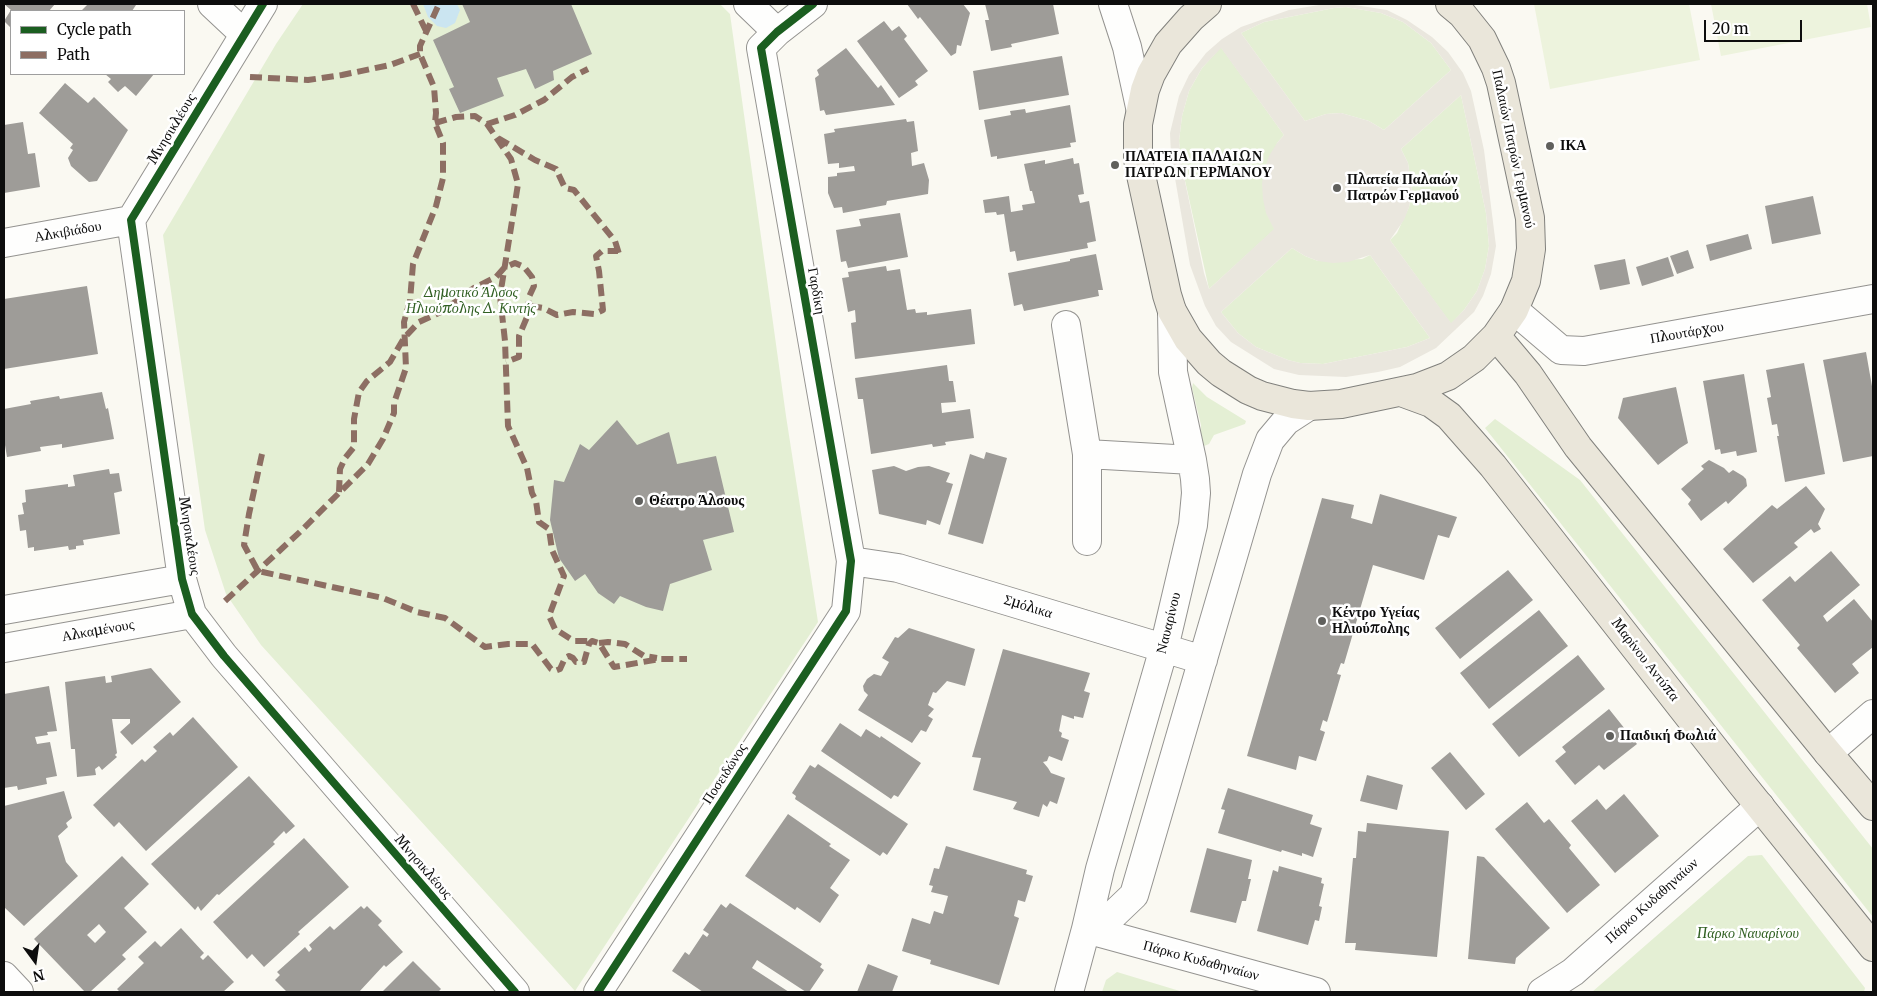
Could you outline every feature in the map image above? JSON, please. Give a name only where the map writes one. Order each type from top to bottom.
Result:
[{"type":"main road","name":"Παλαιών Πατρών Γερμανού","points":[[1207,4],[1191,18],[1168,44],[1151,74],[1140,107],[1138,159],[1164,282],[1172,312],[1198,351],[1209,363],[1248,390],[1277,401],[1309,406],[1341,404],[1401,392],[1433,382],[1461,368],[1496,336],[1514,310],[1526,281],[1531,234],[1528,204],[1502,83],[1482,39],[1462,14],[1450,4]]},
{"type":"main road","points":[[1496,336],[1528,374],[1578,447],[1873,806]]},
{"type":"main road","name":"Μαρίνου Αντύπα","points":[[1401,392],[1431,403],[1449,416],[1493,466],[1873,947]]},
{"type":"street","points":[[212,4],[244,34]]},
{"type":"street","name":"Μνησικλέους","points":[[263,4],[131,220],[182,579],[192,614],[224,656],[515,992]]},
{"type":"street","points":[[748,4],[777,32],[813,4]]},
{"type":"street","points":[[1113,4],[1127,47],[1140,107]]},
{"type":"street","name":"Γαρδίκη","points":[[777,32],[762,48],[851,560]]},
{"type":"street","name":"Αλκιβιάδου","points":[[4,243],[131,220]]},
{"type":"street","name":"Πλουτάρχου","points":[[1514,310],[1561,350],[1584,351],[1873,299]]},
{"type":"street","name":"Ναυαρίνου","points":[[1068,992],[1086,929],[1100,869],[1164,648],[1193,526],[1196,493],[1192,460],[1173,372],[1172,312]]},
{"type":"street","points":[[1066,325],[1087,454],[1087,541]]},
{"type":"street","points":[[1086,929],[1113,915],[1134,895],[1257,474],[1270,440],[1286,421],[1309,406]]},
{"type":"street","points":[[1087,454],[1192,460]]},
{"type":"street","name":"Σμόλικα","points":[[851,560],[898,568],[1203,660]]},
{"type":"street","name":"Ποσειδώνος","points":[[598,992],[846,611],[851,560]]},
{"type":"street","points":[[4,610],[182,579]]},
{"type":"street","name":"Αλκαμένους","points":[[4,648],[192,614]]},
{"type":"street","points":[[1828,753],[1873,714]]},
{"type":"street","name":"Πάρκο Κυδαθηναίων","points":[[1542,992],[1573,972],[1760,806]]},
{"type":"street","name":"Πάρκο Κυδαθηναίων","points":[[1086,929],[1316,992]]},
{"type":"street","points":[[4,976],[19,992]]},
{"type":"green space","name":"Δημοτικό Άλσος Ηλιούπολης Δ. Κιντής","points":[[303,4],[720,4],[730,14],[786,416],[818,622],[575,991],[261,645],[226,594],[205,530],[163,235],[276,44]]},
{"type":"green space","points":[[1534,4],[1689,4],[1700,60],[1550,89]]},
{"type":"green space","points":[[1711,4],[1867,4],[1871,27],[1721,56]]},
{"type":"green space","points":[[1346,7],[1381,13],[1403,22],[1431,43],[1451,70],[1384,130],[1369,121],[1341,113],[1326,114],[1305,121],[1241,33],[1264,22]]},
{"type":"green space","points":[[1221,47],[1284,135],[1277,143],[1275,229],[1209,289],[1182,167],[1179,141],[1182,116],[1189,91],[1202,68]]},
{"type":"green space","points":[[1461,95],[1486,213],[1489,246],[1485,269],[1477,291],[1464,310],[1451,324],[1390,240],[1397,233],[1409,207],[1412,192],[1408,163],[1401,149]]},
{"type":"green space","points":[[1292,248],[1318,261],[1362,259],[1370,255],[1430,338],[1407,347],[1323,364],[1300,363],[1288,360],[1256,347],[1238,333],[1221,312]]},
{"type":"green space","points":[[1193,383],[1207,397],[1246,421],[1245,424],[1214,435],[1209,444],[1204,446],[1201,440],[1201,425],[1192,388]]},
{"type":"green space","points":[[1495,419],[1580,480],[1873,849],[1873,917],[1485,428]]},
{"type":"green space","name":"Πάρκο Ναυαρίνου","points":[[1762,855],[1865,988],[1864,992],[1592,992],[1748,856]]},
{"type":"green space","points":[[1117,972],[1183,992],[1102,992],[1106,980]]},
{"type":"shaded area","name":"Πλατεία Παλαιών Πατρών Γερμανού","points":[[1348,4],[1387,10],[1407,20],[1432,37],[1448,52],[1463,73],[1471,91],[1484,150],[1496,246],[1491,274],[1483,296],[1474,312],[1436,348],[1400,367],[1346,377],[1299,375],[1274,369],[1231,342],[1216,326],[1205,306],[1190,265],[1171,155],[1170,133],[1179,96],[1189,75],[1206,53],[1222,39],[1241,27],[1289,10],[1319,5]],"holes":[[[1346,7],[1381,13],[1403,22],[1431,43],[1451,70],[1384,130],[1369,121],[1341,113],[1326,114],[1305,121],[1241,33],[1264,22]],[[1221,48],[1284,135],[1269,156],[1262,184],[1266,213],[1274,229],[1209,289],[1182,167],[1179,141],[1182,116],[1189,91],[1202,68]],[[1461,95],[1486,213],[1489,246],[1485,269],[1477,291],[1464,310],[1451,323],[1390,240],[1404,220],[1412,192],[1408,163],[1401,149]],[[1292,248],[1318,261],[1333,263],[1348,262],[1370,255],[1430,338],[1407,347],[1323,364],[1300,363],[1256,347],[1238,333],[1221,312]]]},
{"type":"water","points":[[423,4],[457,4],[460,10],[455,23],[446,28],[437,26],[428,17]]},
{"type":"building","points":[[4,4],[55,4],[50,10],[11,10]]},
{"type":"building","points":[[88,4],[136,5],[133,10],[82,10]]},
{"type":"building","points":[[462,4],[571,4],[592,54],[553,71],[554,80],[535,89],[526,69],[497,78],[504,96],[460,113],[449,89],[454,87],[433,40],[470,22]]},
{"type":"building","points":[[907,4],[963,4],[970,13],[961,46],[957,45],[956,53],[951,56],[920,17],[918,19]]},
{"type":"building","points":[[985,4],[1053,4],[1059,34],[1011,44],[1012,47],[991,51],[985,20],[989,20]]},
{"type":"building","points":[[10,12],[10,27],[4,21]]},
{"type":"building","points":[[884,21],[892,31],[899,26],[907,36],[904,39],[928,71],[915,81],[918,85],[899,98],[857,41]]},
{"type":"building","points":[[846,48],[878,88],[881,85],[895,105],[826,115],[824,110],[820,111],[815,78],[819,75],[817,70]]},
{"type":"building","points":[[1062,56],[1069,95],[979,110],[973,71]]},
{"type":"building","points":[[106,75],[153,75],[136,96],[125,86],[118,92],[108,82],[111,79]]},
{"type":"building","points":[[65,83],[88,103],[94,97],[128,130],[97,181],[89,182],[71,166],[68,158],[73,150],[70,148],[73,144],[39,113]]},
{"type":"building","points":[[1070,105],[1076,142],[1070,143],[1071,147],[997,159],[997,156],[991,157],[984,120],[1011,115],[1010,111],[1025,109],[1026,113]]},
{"type":"building","points":[[906,119],[907,122],[914,121],[918,151],[911,153],[912,166],[924,163],[929,180],[928,194],[887,201],[886,205],[843,213],[842,207],[834,208],[828,193],[828,177],[837,176],[837,173],[855,171],[854,166],[839,168],[839,163],[828,164],[824,134],[835,132],[834,129]]},
{"type":"building","points":[[23,122],[28,154],[35,153],[40,187],[4,193],[4,125]]},
{"type":"building","points":[[1073,158],[1074,164],[1079,163],[1084,194],[1078,195],[1080,203],[1089,201],[1096,241],[1087,243],[1088,248],[1017,261],[1015,251],[1010,252],[1004,214],[997,215],[996,212],[985,213],[983,200],[1009,196],[1011,212],[1023,210],[1022,205],[1035,203],[1032,191],[1030,191],[1024,164],[1045,160],[1045,164]]},
{"type":"building","points":[[1813,196],[1821,234],[1772,244],[1765,206]]},
{"type":"building","points":[[900,213],[908,257],[848,268],[846,261],[841,262],[836,230],[861,226],[859,219]]},
{"type":"building","points":[[1748,234],[1752,249],[1710,261],[1706,245]]},
{"type":"building","points":[[1688,250],[1694,268],[1677,274],[1670,256]]},
{"type":"building","points":[[1096,254],[1103,290],[1098,290],[1099,296],[1024,311],[1022,304],[1014,306],[1008,273]]},
{"type":"building","points":[[1668,257],[1674,276],[1642,286],[1636,267]]},
{"type":"building","points":[[1625,259],[1630,284],[1600,290],[1594,265]]},
{"type":"building","points":[[886,266],[887,271],[900,269],[907,310],[915,309],[916,313],[927,312],[927,315],[971,309],[975,344],[855,359],[851,323],[856,322],[855,310],[848,312],[842,278],[849,277],[848,272]]},
{"type":"building","points":[[87,286],[98,354],[4,369],[4,299]]},
{"type":"building","points":[[1866,352],[1873,392],[1873,456],[1843,462],[1823,360]]},
{"type":"building","points":[[1804,363],[1825,474],[1785,482],[1777,436],[1779,436],[1777,424],[1772,425],[1767,398],[1771,397],[1766,370]]},
{"type":"building","points":[[947,365],[949,381],[953,381],[956,402],[941,403],[942,413],[970,409],[974,438],[945,442],[946,445],[933,447],[932,444],[871,454],[863,399],[858,399],[855,378]]},
{"type":"building","points":[[1744,374],[1757,452],[1737,456],[1736,451],[1721,454],[1720,449],[1715,450],[1703,381]]},
{"type":"building","points":[[1676,387],[1688,443],[1658,465],[1618,418],[1623,398]]},
{"type":"building","points":[[102,392],[106,409],[108,408],[114,439],[62,448],[62,444],[40,447],[41,451],[7,457],[4,439],[4,409],[31,404],[30,401],[59,396],[60,399]]},
{"type":"building","name":"Θέατρο Άλσους","points":[[617,420],[637,445],[669,432],[677,464],[716,456],[734,532],[703,540],[712,570],[670,584],[663,611],[646,607],[620,596],[614,604],[598,593],[585,574],[575,581],[559,558],[550,520],[554,480],[564,482],[580,444],[589,450]]},
{"type":"building","points":[[986,452],[1007,458],[983,544],[948,534],[970,454],[984,459]]},
{"type":"building","points":[[1709,460],[1729,473],[1733,470],[1743,476],[1746,479],[1747,486],[1728,504],[1726,501],[1701,521],[1688,504],[1691,500],[1681,489],[1704,469],[1701,466]]},
{"type":"building","points":[[894,466],[906,471],[929,466],[950,473],[946,482],[953,484],[940,525],[927,520],[926,525],[879,514],[872,470]]},
{"type":"building","points":[[109,469],[110,474],[119,473],[122,491],[114,493],[120,534],[83,540],[84,545],[76,546],[76,549],[69,550],[68,546],[34,551],[34,547],[28,548],[26,530],[20,531],[18,515],[24,514],[22,503],[26,502],[25,490],[68,484],[68,487],[75,486],[73,475]]},
{"type":"building","points":[[1806,486],[1825,509],[1818,524],[1821,529],[1814,533],[1811,529],[1794,543],[1798,547],[1753,583],[1723,549],[1772,505],[1777,509]]},
{"type":"building","name":"Κέντρο Υγείας Ηλιούπολης","points":[[1380,494],[1457,517],[1449,538],[1438,535],[1424,580],[1373,565],[1344,664],[1341,663],[1337,674],[1341,675],[1327,722],[1323,720],[1320,730],[1325,732],[1316,761],[1299,756],[1296,770],[1247,756],[1322,498],[1354,505],[1351,518],[1372,524]]},
{"type":"building","points":[[1831,551],[1860,585],[1823,616],[1827,622],[1854,599],[1873,622],[1873,647],[1852,664],[1859,673],[1835,693],[1797,648],[1800,645],[1762,600],[1790,576],[1795,582]]},
{"type":"building","points":[[1508,570],[1533,600],[1460,659],[1435,628]]},
{"type":"building","points":[[1539,610],[1568,646],[1489,709],[1460,673]]},
{"type":"building","points":[[909,628],[975,649],[965,686],[947,681],[936,693],[933,692],[928,705],[934,709],[928,716],[933,719],[926,732],[921,730],[912,743],[858,710],[868,695],[864,691],[863,686],[867,679],[874,674],[881,676],[889,662],[882,658],[895,637],[898,638]]},
{"type":"building","points":[[1003,649],[1090,673],[1084,691],[1090,693],[1083,718],[1074,716],[1074,719],[1062,715],[1059,731],[1062,733],[1061,737],[1069,740],[1062,761],[1049,756],[1047,761],[1043,762],[1051,773],[1065,778],[1057,804],[1050,801],[1047,807],[1043,804],[1039,817],[1013,809],[1017,802],[973,790],[981,758],[972,757]]},
{"type":"building","points":[[1578,655],[1605,689],[1519,757],[1492,724]]},
{"type":"building","points":[[151,668],[181,702],[132,745],[120,732],[130,723],[130,719],[112,719],[117,753],[115,755],[117,757],[102,770],[99,766],[95,769],[96,775],[77,777],[75,749],[71,749],[65,682],[105,676],[106,683],[112,682],[111,676]]},
{"type":"building","points":[[49,686],[57,731],[47,732],[48,735],[35,737],[37,744],[50,742],[57,776],[46,778],[47,784],[18,790],[17,786],[4,788],[4,694]]},
{"type":"building","points":[[1609,709],[1637,744],[1604,770],[1599,765],[1575,785],[1555,761],[1566,752],[1562,747]]},
{"type":"building","points":[[193,717],[238,767],[146,851],[119,822],[114,827],[93,805],[142,759],[145,762],[157,751],[153,747],[170,732],[173,736]]},
{"type":"building","points":[[840,723],[861,737],[866,729],[880,738],[881,736],[921,763],[898,797],[894,795],[891,799],[821,751]]},
{"type":"building","points":[[1450,752],[1485,794],[1466,810],[1431,768]]},
{"type":"building","points":[[818,764],[908,824],[887,855],[883,852],[880,856],[795,799],[796,796],[792,793],[810,765],[815,768]]},
{"type":"building","points":[[1367,775],[1403,785],[1397,810],[1360,801]]},
{"type":"building","points":[[249,776],[295,826],[286,834],[284,831],[273,842],[275,844],[219,895],[217,894],[201,911],[198,906],[195,910],[151,864]]},
{"type":"building","points":[[1228,788],[1313,815],[1310,824],[1322,828],[1313,857],[1302,853],[1302,856],[1282,850],[1281,852],[1218,833],[1225,810],[1221,809]]},
{"type":"building","points":[[64,791],[72,818],[66,823],[68,827],[58,836],[66,862],[78,876],[24,926],[4,907],[4,806]]},
{"type":"building","points":[[1624,794],[1659,836],[1615,873],[1571,821],[1597,799],[1606,810]]},
{"type":"building","points":[[1527,802],[1544,823],[1549,819],[1571,845],[1569,848],[1600,885],[1567,913],[1495,829]]},
{"type":"building","points":[[788,814],[831,844],[829,846],[850,860],[830,888],[839,895],[820,923],[797,907],[795,910],[745,876]]},
{"type":"building","points":[[1367,823],[1449,831],[1437,957],[1355,950],[1356,943],[1345,943],[1353,858],[1356,858],[1358,831],[1366,832]]},
{"type":"building","points":[[304,838],[349,887],[298,932],[300,934],[264,967],[252,954],[247,959],[213,922]]},
{"type":"building","points":[[946,846],[1027,870],[1026,874],[1033,876],[1025,902],[1018,900],[1014,916],[1019,918],[999,985],[930,964],[931,960],[902,951],[912,918],[930,924],[934,911],[943,914],[948,896],[931,892],[933,886],[929,885],[934,868],[939,869]]},
{"type":"building","points":[[1207,848],[1252,860],[1248,879],[1251,879],[1246,901],[1242,901],[1236,923],[1190,912]]},
{"type":"building","points":[[122,856],[149,884],[124,908],[147,932],[122,955],[126,959],[90,992],[85,992],[34,939]],"holes":[[[99,924],[106,932],[95,943],[87,935]]]},
{"type":"building","points":[[1477,856],[1484,857],[1550,928],[1516,958],[1515,964],[1468,959]]},
{"type":"building","points":[[1279,866],[1322,878],[1321,883],[1324,884],[1319,906],[1322,907],[1319,921],[1315,920],[1308,945],[1257,931],[1273,870],[1278,872]]},
{"type":"building","points":[[730,903],[822,964],[820,967],[824,970],[809,992],[806,992],[757,960],[752,968],[789,992],[703,992],[672,971],[685,952],[689,955],[703,934],[707,937],[709,934],[703,930],[721,904],[726,908]]},
{"type":"building","points":[[361,906],[364,909],[367,906],[382,921],[378,925],[403,952],[386,967],[384,965],[359,992],[287,992],[275,980],[280,975],[277,972],[305,947],[309,952],[312,949],[309,945],[330,926],[334,930]]},
{"type":"building","points":[[181,928],[204,953],[200,957],[203,960],[208,955],[234,982],[223,992],[120,992],[117,989],[144,963],[138,957],[155,941],[161,947]]},
{"type":"building","points":[[413,961],[441,989],[438,992],[382,992]]},
{"type":"building","points":[[868,964],[898,976],[892,992],[857,992]]},
{"type":"marked path","points":[[413,4],[427,33]]},
{"type":"marked path","points":[[225,601],[302,530],[368,464],[383,439],[394,413],[394,403],[406,368],[404,322],[410,301],[413,264],[436,206],[443,178],[443,143],[435,123],[434,87],[420,54],[420,46],[439,4]]},
{"type":"marked path","points":[[250,77],[308,80],[390,65],[420,54]]},
{"type":"marked path","points":[[487,124],[515,115],[544,100],[572,77],[588,69]]},
{"type":"marked path","points":[[435,123],[456,117],[475,116],[487,124],[511,159],[518,184],[500,296],[505,341],[508,426],[527,468],[532,493],[536,501],[539,522],[549,529],[552,550],[564,576],[549,616],[555,629],[574,641],[592,641]]},
{"type":"marked path","points":[[498,138],[535,160],[556,169],[565,188],[574,190],[615,241],[620,257]]},
{"type":"marked path","points":[[530,306],[543,308],[557,315],[573,312],[594,314],[603,310],[596,256],[602,251],[618,251]]},
{"type":"marked path","points":[[339,492],[340,469],[345,458],[354,447],[354,419],[359,392],[367,381],[390,362],[404,338],[419,322],[443,311],[474,288],[496,277],[504,268],[515,263],[524,267],[532,277],[534,286],[528,299],[530,310],[519,336],[519,357],[506,362]]},
{"type":"marked path","points":[[262,454],[244,545],[258,571],[383,598],[417,612],[445,618],[485,647],[508,644],[532,644],[551,669],[555,671],[560,669],[565,658],[569,656],[576,662],[584,662],[589,644],[592,641],[599,643],[614,667],[660,659],[687,659]]},
{"type":"marked path","points":[[599,643],[625,644],[644,656],[657,658]]},
{"type":"cycle path","points":[[263,4],[131,220],[182,579],[192,614],[224,656],[515,992]]},
{"type":"cycle path","points":[[598,992],[846,611],[851,561],[761,48],[777,32],[813,4]]},
{"type":"place","name":"ΙΚΑ","points":[[1550,146]]},
{"type":"place","name":"ΠΛΑΤΕΙΑ ΠΑΛΑΙΩΝ ΠΑΤΡΩΝ ΓΕΡΜΑΝΟΥ","points":[[1115,165]]},
{"type":"place","name":"Πλατεία Παλαιών Πατρών Γερμανού","points":[[1337,188]]},
{"type":"place","name":"Θέατρο Άλσους","points":[[639,501]]},
{"type":"place","name":"Κέντρο Υγείας Ηλιούπολης","points":[[1322,621]]},
{"type":"place","name":"Παιδική Φωλιά","points":[[1610,736]]}]
